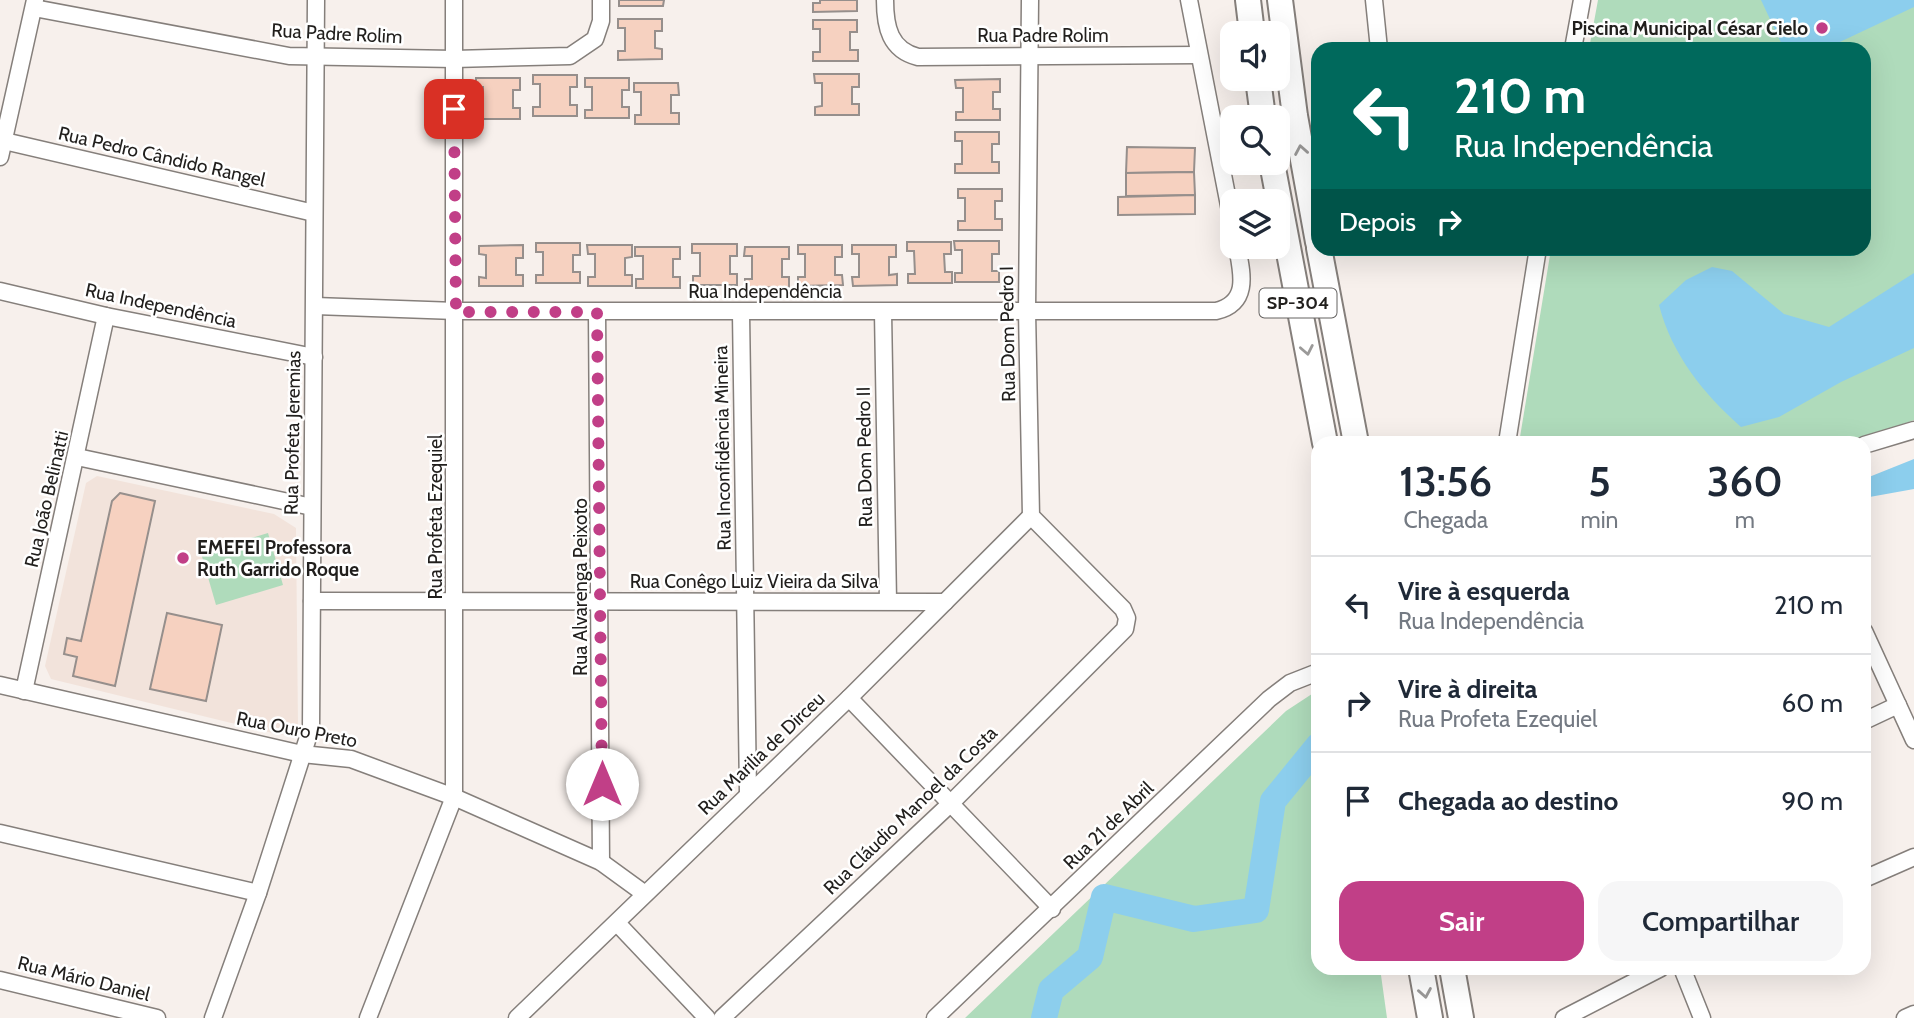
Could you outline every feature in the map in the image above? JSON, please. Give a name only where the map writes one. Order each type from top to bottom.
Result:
[{"type":"highway","points":[[1248,0],[1251,21]]},
{"type":"highway","points":[[1280,0],[1295,116],[1311,204]]},
{"type":"highway","name":"SP-304","points":[[1274,175],[1324,436]]},
{"type":"highway","name":"SP-304","points":[[1321,256],[1355,436]]},
{"type":"highway","points":[[1422,975],[1430,1018]]},
{"type":"highway","points":[[1453,975],[1461,1018]]},
{"type":"street","name":"Rua Profeta Jeremias","points":[[213,1018],[258,894],[312,715],[316,0]]},
{"type":"street","name":"Rua Profeta Ezequiel","points":[[368,1018],[454,797],[454,0]]},
{"type":"street","name":"Rua Padre Rolim","points":[[34,4],[289,56],[454,59],[570,56],[595,39],[601,21],[601,0]]},
{"type":"street","name":"Rua Padre Rolim","points":[[885,0],[887,29],[894,42],[903,53],[918,57],[1199,55]]},
{"type":"street","name":"Rua Dom Pedro I","points":[[1030,0],[1027,311],[1031,516]]},
{"type":"street","points":[[1189,0],[1226,189]]},
{"type":"street","points":[[1374,0],[1378,42]]},
{"type":"street","points":[[1574,42],[1582,0]]},
{"type":"street","points":[[1,146],[34,4]]},
{"type":"street","name":"Rua Pedro Cândido Rangel","points":[[1,146],[314,213]]},
{"type":"street","points":[[1508,436],[1537,256]]},
{"type":"street","name":"Rua Independência","points":[[315,306],[456,312],[1216,311],[1228,308],[1240,293],[1242,274],[1239,259]]},
{"type":"street","name":"Rua Independência","points":[[0,291],[106,316],[314,357]]},
{"type":"street","name":"Rua Alvarenga Peixoto","points":[[597,312],[602,602],[601,862]]},
{"type":"street","name":"Rua Dom Pedro II","points":[[883,312],[888,601]]},
{"type":"street","name":"Rua Inconfidência Mineira","points":[[741,313],[748,793]]},
{"type":"street","name":"Rua João Belinatti","points":[[24,691],[106,316]]},
{"type":"street","points":[[1871,443],[1914,430]]},
{"type":"street","points":[[77,457],[312,507]]},
{"type":"street","name":"Rua Marilia de Dirceu","points":[[517,1018],[849,698],[1031,516]]},
{"type":"street","name":"Rua Cláudio Manoel da Costa","points":[[722,1018],[949,805],[1125,629],[1127,618],[1123,608],[1031,516]]},
{"type":"street","name":"Rua Conêgo Luiz Vieira da Silva","points":[[312,601],[945,602]]},
{"type":"street","points":[[1871,646],[1914,740]]},
{"type":"street","name":"Rua 21 de Abril","points":[[935,1018],[1269,699],[1290,683],[1311,675]]},
{"type":"street","name":"Rua Ouro Preto","points":[[0,685],[302,754],[351,759],[454,797],[601,862],[645,894]]},
{"type":"street","points":[[849,698],[949,805],[1052,909]]},
{"type":"street","points":[[1871,718],[1898,705]]},
{"type":"street","points":[[0,833],[258,894]]},
{"type":"street","points":[[1871,876],[1914,857]]},
{"type":"street","points":[[617,923],[707,1018]]},
{"type":"street","points":[[1564,1018],[1647,975]]},
{"type":"street","points":[[1685,975],[1702,1018]]},
{"type":"street","name":"Rua Mário Daniel","points":[[0,980],[158,1018]]},
{"type":"street","points":[[1905,1018],[1914,1014]]},
{"type":"shaded area","name":"EMEFEI Professora Ruth Garrido Roque","points":[[97,476],[274,514],[296,528],[298,726],[292,732],[281,735],[51,679],[45,666],[86,483]]},
{"type":"green space","points":[[1598,0],[1914,0],[1914,420],[1871,436],[1520,436],[1550,256],[1871,256],[1871,42],[1590,42]]},
{"type":"green space","points":[[268,533],[283,585],[216,605],[201,553]]},
{"type":"green space","points":[[1311,695],[1311,975],[1381,975],[1387,1018],[965,1018],[1286,711]]},
{"type":"water","name":"Piscina Municipal César Cielo","points":[[1761,0],[1914,0],[1914,7],[1840,42],[1781,42]]},
{"type":"water","points":[[1712,267],[1732,271],[1784,314],[1829,327],[1914,273],[1914,348],[1841,382],[1779,417],[1741,427],[1714,401],[1691,372],[1672,340],[1659,305],[1686,280]]},
{"type":"water","points":[[1914,459],[1914,489],[1871,497],[1871,476]]},
{"type":"building","points":[[619,0],[664,0],[663,6],[619,6]]},
{"type":"building","points":[[820,0],[857,0],[857,11],[813,12],[813,3],[820,3]]},
{"type":"building","points":[[618,19],[662,19],[662,31],[655,31],[655,48],[662,49],[662,59],[618,60],[618,51],[625,51],[625,28],[618,28]]},
{"type":"building","points":[[813,20],[857,20],[857,32],[850,32],[850,50],[858,50],[858,61],[813,61],[813,52],[820,52],[820,29],[813,29]]},
{"type":"building","points":[[814,74],[859,74],[859,87],[852,87],[852,104],[859,104],[859,115],[815,115],[815,107],[822,106],[822,83],[815,83]]},
{"type":"building","points":[[533,75],[577,75],[577,87],[570,87],[570,105],[577,105],[577,116],[533,116],[533,107],[540,107],[540,84],[533,84]]},
{"type":"building","points":[[476,78],[520,78],[520,90],[513,90],[513,108],[520,108],[520,119],[476,119],[476,110],[483,110],[483,87],[476,87]]},
{"type":"building","points":[[585,78],[629,78],[629,90],[622,90],[622,107],[629,107],[629,118],[585,118],[585,110],[592,110],[592,87],[585,87]]},
{"type":"building","points":[[1000,79],[1000,92],[993,92],[993,109],[1000,109],[1000,120],[956,120],[956,112],[963,112],[963,88],[956,88],[955,80]]},
{"type":"building","points":[[634,83],[678,83],[679,95],[671,95],[671,113],[679,113],[679,124],[635,124],[635,115],[641,115],[641,92],[634,92]]},
{"type":"building","points":[[955,132],[999,132],[999,144],[992,144],[992,162],[999,162],[999,173],[955,173],[955,164],[962,164],[962,141],[955,141]]},
{"type":"building","points":[[1127,147],[1195,148],[1194,172],[1126,173]]},
{"type":"building","points":[[1194,172],[1195,195],[1126,196],[1126,173]]},
{"type":"building","points":[[958,189],[1002,189],[1002,201],[995,201],[995,219],[1002,219],[1002,230],[958,230],[958,221],[965,221],[965,198],[958,198]]},
{"type":"building","points":[[1195,195],[1195,214],[1118,215],[1118,197]]},
{"type":"building","points":[[954,241],[999,241],[999,254],[992,254],[992,271],[999,271],[999,282],[955,282],[955,273],[962,273],[962,250],[955,250]]},
{"type":"building","points":[[907,242],[951,242],[951,254],[944,254],[945,272],[952,272],[952,283],[908,283],[908,274],[915,274],[914,251],[907,251]]},
{"type":"building","points":[[536,243],[580,243],[580,255],[573,255],[573,272],[580,272],[580,283],[536,283],[536,275],[543,275],[543,252],[536,252]]},
{"type":"building","points":[[692,244],[737,244],[737,256],[730,256],[730,274],[737,274],[737,285],[693,285],[693,276],[700,276],[700,253],[692,253]]},
{"type":"building","points":[[523,245],[523,258],[516,258],[516,275],[523,275],[523,286],[479,286],[479,277],[486,278],[486,255],[479,254],[479,246]]},
{"type":"building","points":[[587,245],[632,245],[632,257],[625,258],[625,275],[632,275],[632,286],[588,286],[588,277],[595,277],[595,254],[588,254]]},
{"type":"building","points":[[798,245],[842,245],[842,257],[835,257],[835,275],[842,275],[843,285],[798,286],[798,277],[805,277],[805,254],[798,254]]},
{"type":"building","points":[[852,245],[896,245],[896,257],[889,257],[889,275],[897,274],[897,285],[853,286],[852,277],[859,277],[859,254],[852,254]]},
{"type":"building","points":[[635,247],[680,247],[680,259],[673,259],[673,277],[680,277],[680,288],[636,288],[636,279],[643,279],[643,256],[635,256]]},
{"type":"building","points":[[745,247],[789,247],[789,259],[782,259],[782,277],[789,277],[789,287],[745,288],[745,279],[752,279],[752,256],[744,256]]},
{"type":"building","points":[[120,493],[155,501],[115,686],[73,676],[77,657],[64,654],[67,638],[81,641],[112,501]]},
{"type":"building","points":[[167,613],[222,625],[206,701],[150,689]]},
{"type":"waterway","points":[[1044,1018],[1051,990],[1090,957],[1104,897],[1194,919],[1256,910],[1273,801],[1311,755]]},
{"type":"place","name":"Piscina Municipal César Cielo","points":[[1822,28]]},
{"type":"place","name":"EMEFEI Professora Ruth Garrido Roque","points":[[183,558]]},
{"type":"route","points":[[454,109],[456,312],[597,312],[602,784]]}]
